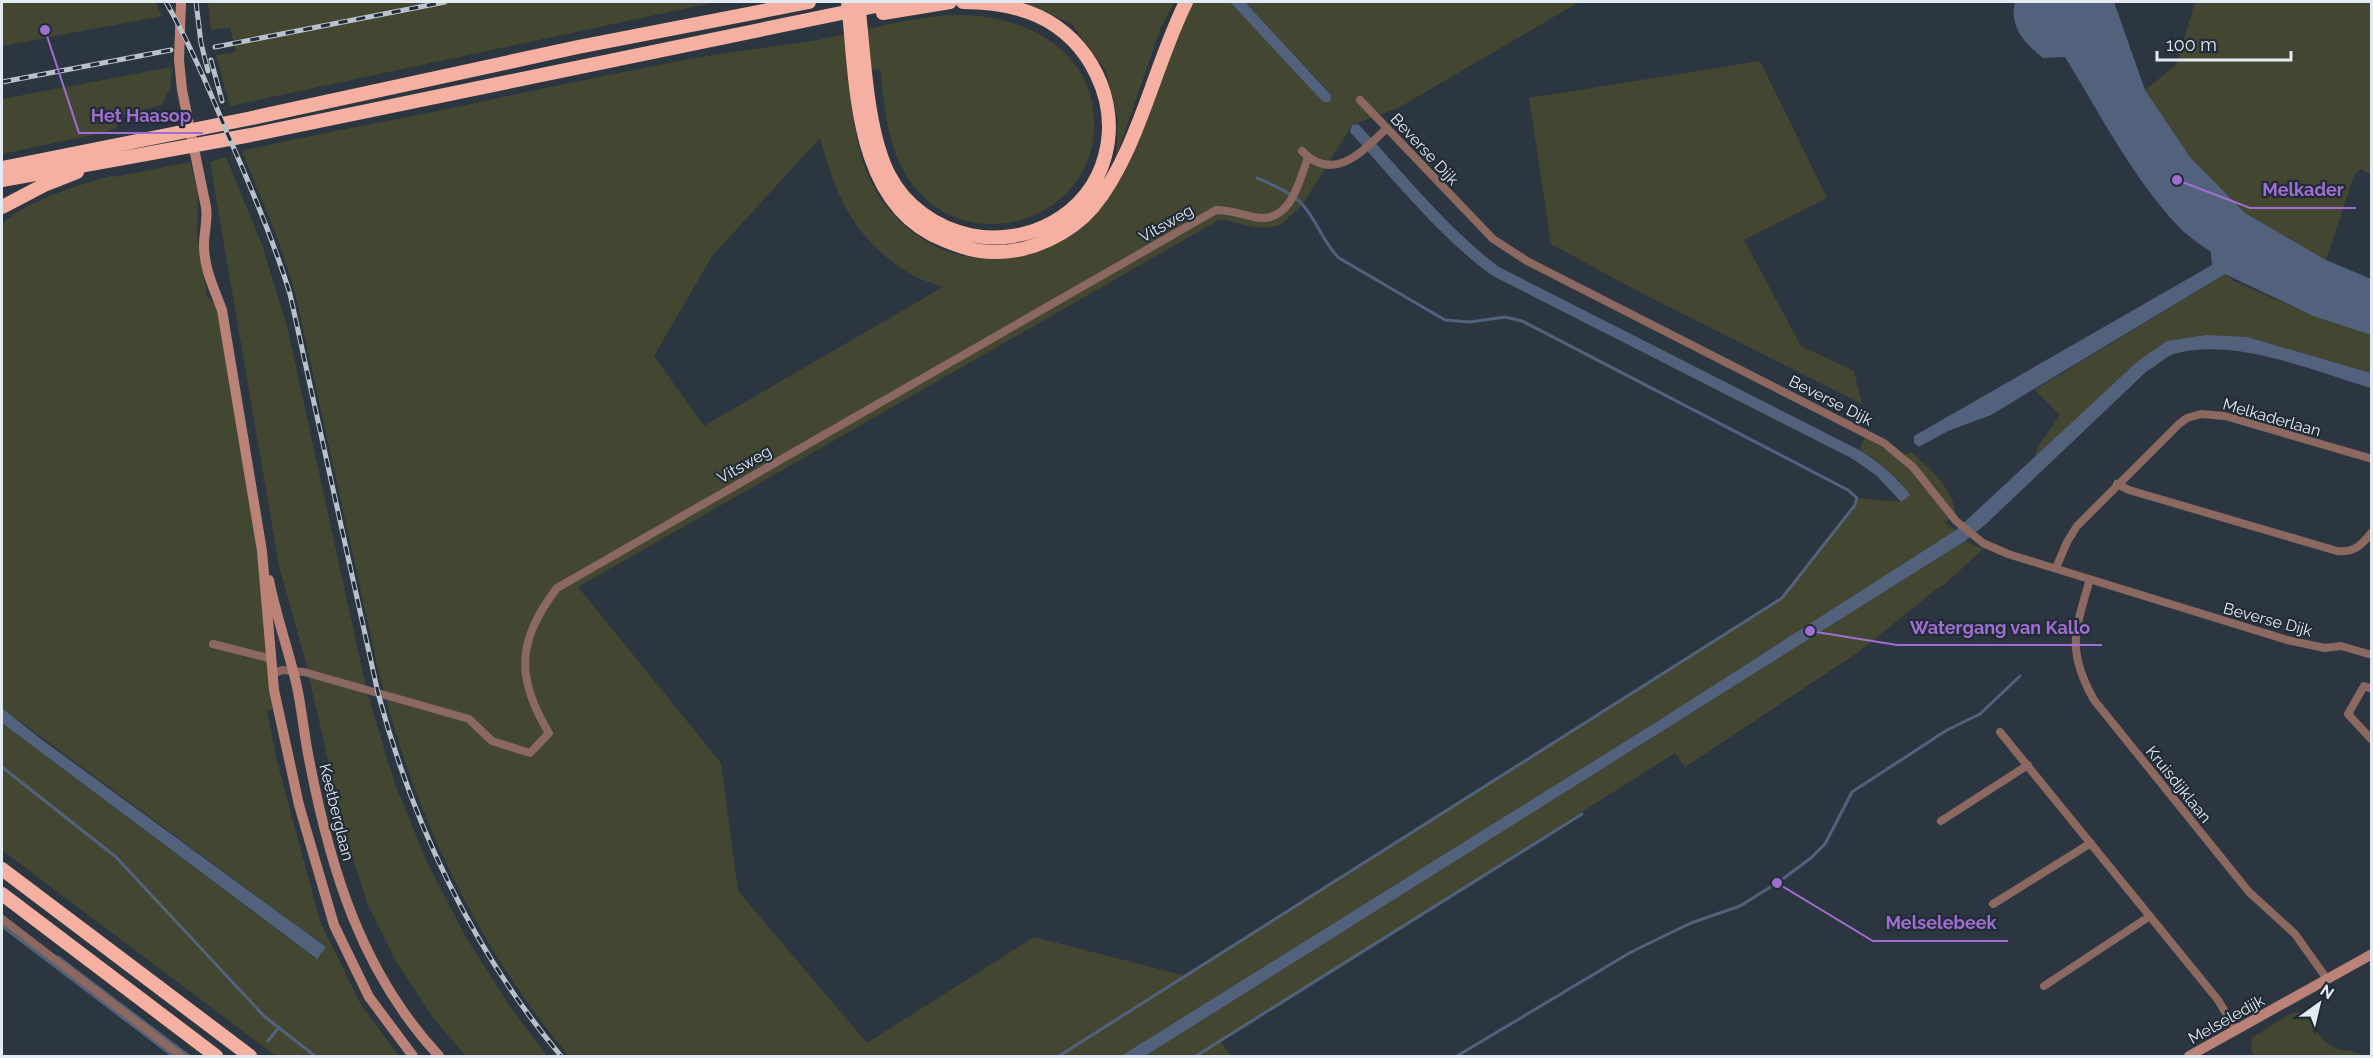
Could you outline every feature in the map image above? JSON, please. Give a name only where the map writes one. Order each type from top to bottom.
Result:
[{"type":"highway","points":[[2,168],[247,119],[589,45],[809,2]]},
{"type":"highway","points":[[848,2],[880,154],[901,194],[919,212],[959,233],[1005,238],[1024,235],[1042,229],[1061,217],[1078,203],[1093,182],[1105,156],[1109,119],[1099,77],[1075,42],[1040,16],[1024,10],[980,2],[963,2]]},
{"type":"highway","points":[[858,2],[866,144],[878,176],[892,202],[932,236],[976,251],[1009,252],[1036,246],[1068,229],[1091,210],[1109,187],[1135,131],[1172,30],[1186,2]]},
{"type":"highway","points":[[2,180],[251,135],[895,2]]},
{"type":"highway","points":[[689,45],[950,2]]},
{"type":"highway","points":[[2,207],[71,174],[111,162]]},
{"type":"highway","points":[[2,869],[250,1056]]},
{"type":"highway","points":[[2,894],[216,1056]]},
{"type":"main road","name":"Keetberglaan","points":[[181,2],[179,60],[182,90],[207,218],[204,245],[210,283],[222,310],[262,551],[274,690],[299,805],[334,925],[369,997],[413,1056]]},
{"type":"main road","name":"Keetberglaan","points":[[262,551],[292,670],[325,831],[345,902],[378,971],[400,1007],[439,1056]]},
{"type":"main road","name":"Melseledijk","points":[[2189,1056],[2372,954]]},
{"type":"street","name":"Beverse Dijk","points":[[1360,100],[1493,239],[1510,251],[1876,438],[1913,467],[1956,521],[1976,538],[2008,554],[2287,640],[2325,648],[2341,646],[2372,655]]},
{"type":"street","name":"Vitsweg","points":[[292,670],[469,719],[492,741],[530,753],[549,733],[533,707],[527,684],[525,654],[532,626],[557,588],[1216,210],[1228,210],[1255,218],[1276,216],[1290,202],[1297,189],[1305,154],[1332,165],[1347,162],[1387,129]]},
{"type":"street","name":"Melkaderlaan","points":[[2056,568],[2077,526],[2117,484],[2187,418],[2201,414],[2225,416],[2372,459]]},
{"type":"street","points":[[2117,484],[2129,490],[2337,551],[2346,552],[2360,547],[2372,532]]},
{"type":"street","name":"Kruisdijklaan","points":[[2090,579],[2076,629],[2075,645],[2077,664],[2094,700],[2249,892],[2295,934],[2326,980]]},
{"type":"street","points":[[213,644],[272,659]]},
{"type":"street","points":[[273,674],[282,670],[292,670]]},
{"type":"street","points":[[2372,689],[2364,686],[2348,714],[2372,740]]},
{"type":"street","points":[[2000,732],[2218,1000],[2236,1030]]},
{"type":"street","points":[[1941,821],[2028,765]]},
{"type":"street","points":[[1993,904],[2091,843]]},
{"type":"street","points":[[2044,986],[2150,916]]},
{"type":"street","points":[[2,919],[181,1056]]},
{"type":"green space","points":[[2,2],[155,2],[162,16],[2,46]]},
{"type":"green space","points":[[208,2],[716,2],[230,106],[216,55],[236,52],[230,27],[211,30]]},
{"type":"green space","points":[[1024,2],[1175,2],[1161,27],[1116,157],[1118,120],[1106,71],[1072,24]]},
{"type":"green space","points":[[1193,2],[1230,2],[1323,102],[1331,94],[1245,2],[1579,2],[1400,107],[1352,125],[1302,205],[1280,225],[1266,228],[1253,227],[1219,220],[578,587],[721,763],[738,891],[867,1043],[1034,937],[1186,976],[1782,598],[1855,506],[1857,498],[1901,502],[1905,498],[1899,480],[1873,458],[1859,450],[1866,436],[1898,458],[1911,452],[1932,472],[1951,496],[1955,514],[1945,523],[1956,530],[1658,721],[1121,1056],[569,1056],[535,1013],[476,922],[451,874],[409,774],[378,669],[295,292],[278,239],[242,151],[690,59],[812,41],[917,19],[959,15],[979,16],[1021,26],[1057,46],[1072,60],[1091,96],[1094,119],[1090,154],[1075,183],[1053,205],[1025,219],[995,224],[963,220],[934,206],[910,181],[896,155],[888,127],[880,69],[845,74],[848,74],[858,144],[863,161],[877,193],[887,207],[913,232],[941,249],[971,257],[1002,258],[1032,252],[1061,238],[1088,219],[1111,193],[1137,138],[1183,20]],"holes":[[[820,138],[841,198],[861,231],[890,260],[913,275],[943,287],[704,426],[654,356],[712,256]]]},
{"type":"green space","points":[[2195,2],[2371,2],[2371,175],[2361,169],[2354,175],[2326,260],[2245,213],[2190,157],[2145,90],[2176,65]]},
{"type":"green space","points":[[1760,61],[1827,198],[1744,240],[1801,346],[1854,371],[1862,404],[1634,289],[1551,244],[1529,98]]},
{"type":"green space","points":[[172,67],[171,86],[162,105],[119,116],[116,128],[101,133],[2,154],[2,99]]},
{"type":"green space","points":[[226,157],[262,245],[287,326],[367,692],[394,781],[425,858],[465,936],[509,1005],[547,1056],[466,1056],[434,1019],[396,961],[368,905],[345,835],[305,659],[279,566],[210,162]]},
{"type":"green space","points":[[190,162],[198,193],[197,235],[207,296],[217,307],[258,558],[273,709],[267,711],[277,761],[320,921],[360,1003],[399,1056],[276,1056],[2,850],[2,723],[316,959],[326,947],[2,708],[2,223],[27,206],[85,184],[114,175],[116,177]]},
{"type":"green space","points":[[2225,274],[2234,281],[2313,316],[2371,335],[2371,373],[2247,337],[2167,341],[2139,360],[2035,458],[2037,448],[2060,415],[2035,390]]},
{"type":"green space","points":[[1965,541],[1983,549],[1944,585],[1857,653],[1685,767],[1675,753],[1220,1041],[1231,1056],[1145,1056]]},
{"type":"green space","points":[[2298,1012],[2308,1020],[2326,1043],[2363,1056],[2254,1056],[2251,1049],[2252,1038],[2288,1015]]},
{"type":"water","points":[[1230,2],[1245,2],[1331,95],[1330,102],[1323,102]]},
{"type":"water","points":[[2015,2],[2114,2],[2145,90],[2190,157],[2245,213],[2326,260],[2371,279],[2371,335],[2313,316],[2225,274],[1991,415],[1948,431],[1919,447],[1914,443],[1914,436],[2212,265],[2211,252],[2182,230],[2161,207],[2131,166],[2065,57],[2043,58],[2024,40],[2014,19]]},
{"type":"water","points":[[1358,124],[1444,218],[1499,267],[1859,450],[1887,470],[1910,495],[1901,502],[1877,476],[1853,459],[1493,276],[1437,227],[1350,132],[1352,125]]},
{"type":"water","points":[[2206,335],[2247,337],[2371,373],[2371,388],[2299,365],[2248,353],[2198,350],[2171,355],[2147,371],[1986,524],[1965,541],[1145,1056],[1121,1056],[1658,721],[1956,530],[2139,360],[2167,341]]},
{"type":"water","points":[[2,708],[326,947],[317,959],[2,723]]},
{"type":"waterway","points":[[1059,1056],[1782,598],[1855,505],[1857,498],[1848,490],[1522,321],[1505,317],[1470,322],[1445,320],[1339,258],[1302,204],[1287,192],[1257,178]]},
{"type":"waterway","points":[[1457,1056],[1631,952],[1691,923],[1740,906],[1777,883],[1811,858],[1825,844],[1852,792],[1947,730],[1980,714],[2020,676]]},
{"type":"waterway","points":[[2,767],[116,857],[264,1016],[315,1056]]},
{"type":"waterway","points":[[1196,1056],[1582,814]]},
{"type":"waterway","points":[[2,926],[173,1056]]},
{"type":"waterway","points":[[58,957],[189,1056]]},
{"type":"waterway","points":[[268,1041],[279,1027]]},
{"type":"railway","points":[[166,2],[199,67],[245,174],[290,294],[378,693],[409,791],[428,838],[474,930],[500,974],[529,1016],[561,1056]]},
{"type":"railway","points":[[196,2],[201,43],[208,71]]},
{"type":"railway","points":[[215,47],[445,2]]},
{"type":"railway","points":[[2,82],[171,50]]},
{"type":"railway","points":[[211,60],[222,101]]},
{"type":"place","name":"Het Haasop","points":[[45,30]]},
{"type":"place","name":"Melkader","points":[[2177,180]]},
{"type":"place","name":"Watergang van Kallo","points":[[1810,631]]},
{"type":"place","name":"Melselebeek","points":[[1777,883]]}]
